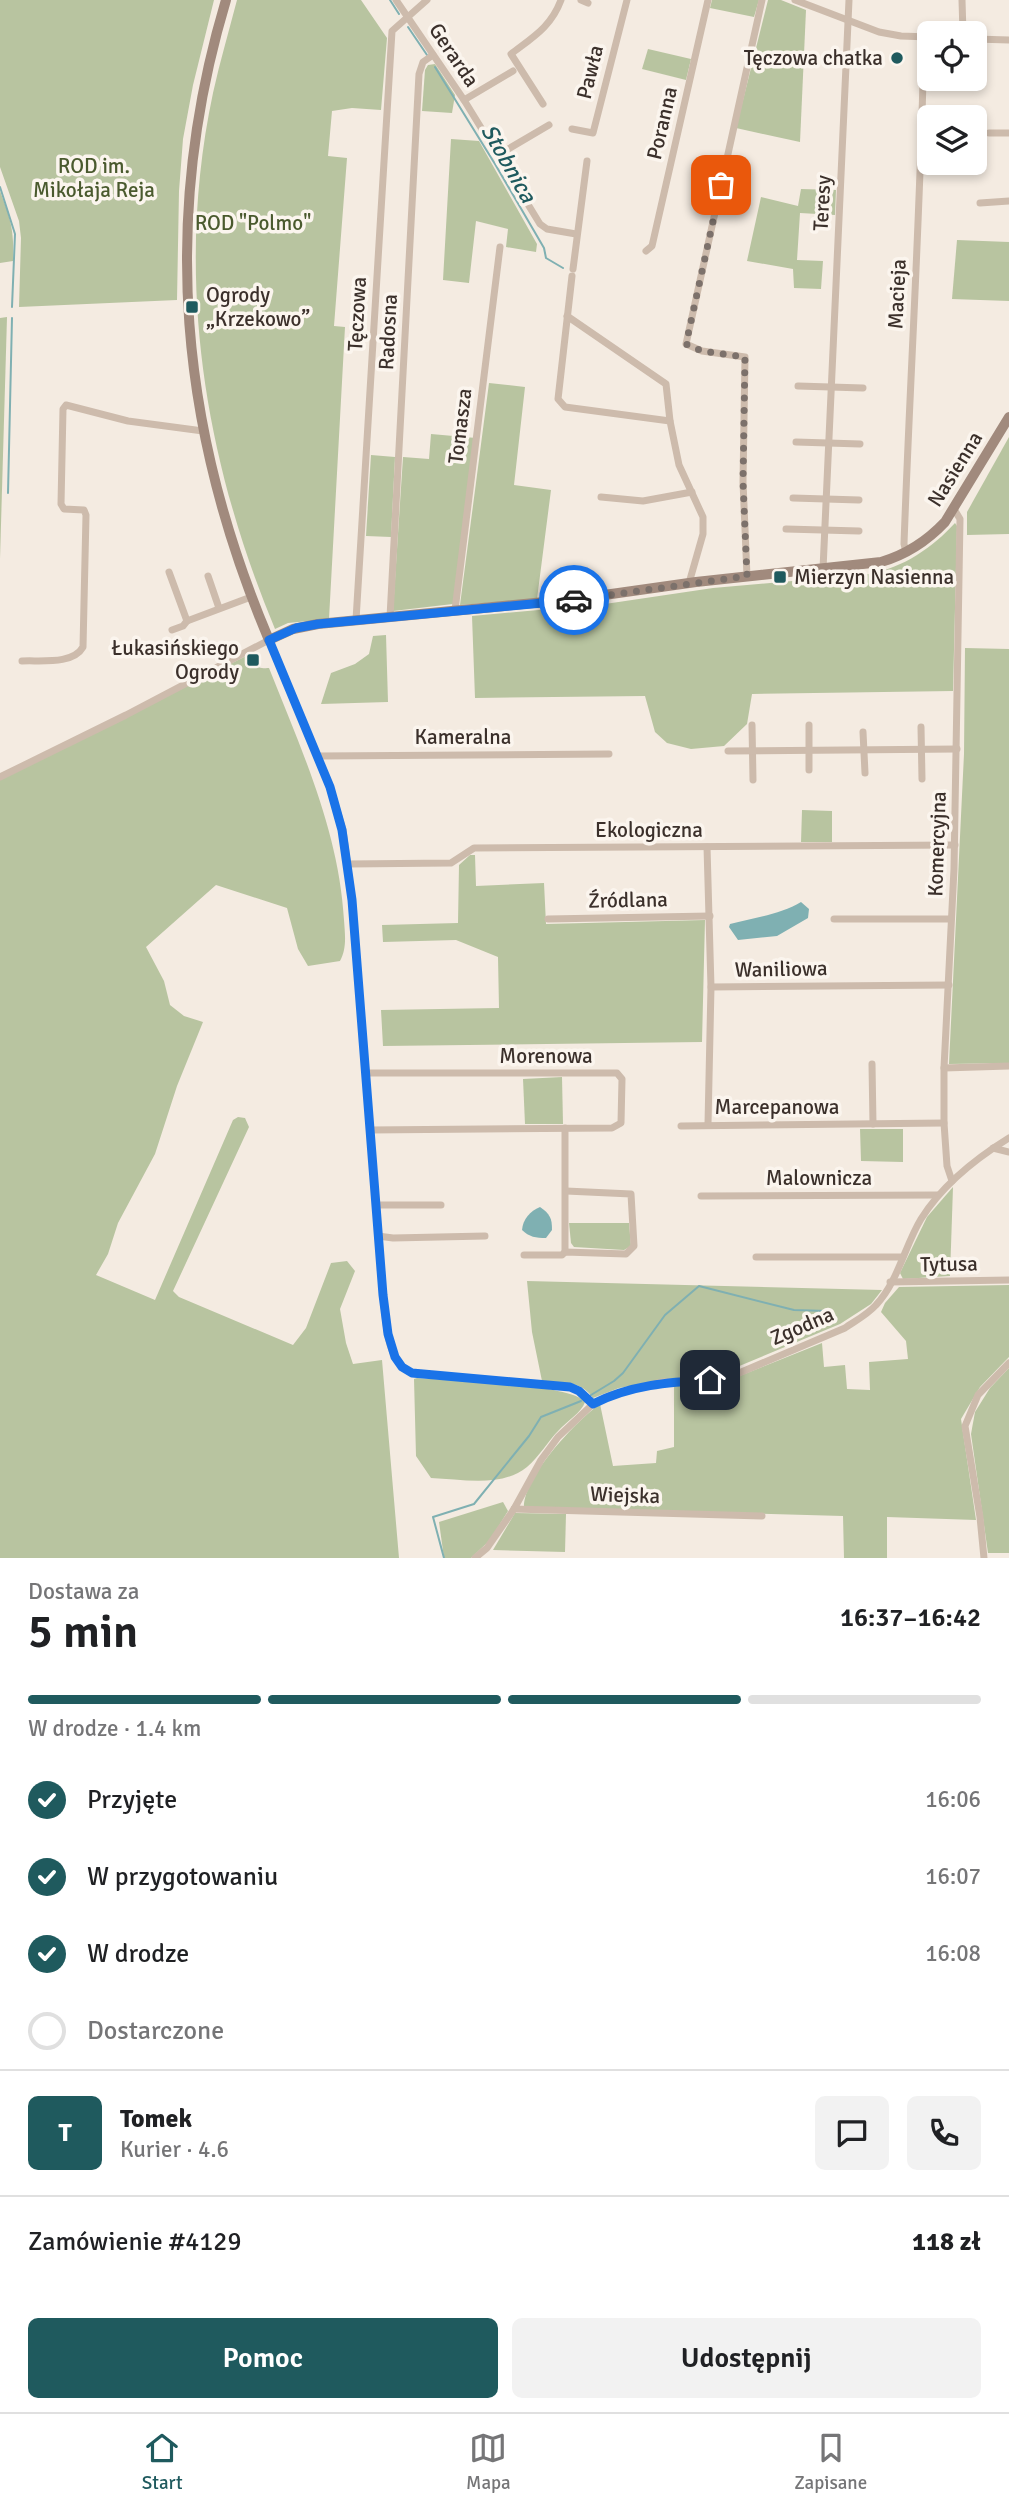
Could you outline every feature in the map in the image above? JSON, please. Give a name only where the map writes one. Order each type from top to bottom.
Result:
[{"type":"street","points":[[226,0],[201,102],[191,165],[187,214],[188,317],[194,375],[202,431],[225,524],[264,642],[318,756],[339,816],[348,864],[388,1334],[395,1357],[402,1367],[419,1374],[570,1387],[579,1391],[593,1404]]},
{"type":"street","name":"Gerarda","points":[[396,0],[464,100],[540,224],[548,229],[576,234]]},
{"type":"street","name":"Tęczowa","points":[[356,621],[392,31],[427,0]]},
{"type":"street","points":[[543,104],[511,54],[548,25],[561,0]]},
{"type":"street","name":"Pawła","points":[[572,129],[593,133],[627,0]]},
{"type":"street","name":"Poranna","points":[[646,251],[652,246],[708,0]]},
{"type":"street","points":[[747,576],[743,482],[745,357],[702,351],[686,344],[762,0]]},
{"type":"street","points":[[795,0],[890,34],[917,36]]},
{"type":"street","name":"Teresy","points":[[823,569],[849,0]]},
{"type":"street","points":[[962,0],[963,21]]},
{"type":"street","points":[[987,39],[1009,40]]},
{"type":"street","name":"Radosna","points":[[390,617],[419,74],[423,62],[433,55]]},
{"type":"street","points":[[464,100],[513,71]]},
{"type":"street","name":"Macieja","points":[[906,552],[907,444],[924,91]]},
{"type":"street","points":[[498,155],[550,125]]},
{"type":"street","points":[[989,132],[1009,133]]},
{"type":"street","points":[[587,160],[558,399],[565,407],[670,421]]},
{"type":"street","points":[[980,202],[1009,201]]},
{"type":"street","name":"Tomasza","points":[[455,610],[500,247]]},
{"type":"street","points":[[567,316],[666,384],[679,465],[703,517],[704,528],[689,583]]},
{"type":"street","points":[[798,386],[863,388]]},
{"type":"street","points":[[22,661],[71,658],[81,652],[83,647],[86,514],[84,510],[64,509],[61,504],[63,409],[66,405],[128,421],[202,431]]},
{"type":"street","name":"Nasienna","points":[[264,642],[299,628],[588,598],[747,576],[875,564],[906,552],[938,529],[954,509],[1009,417]]},
{"type":"street","points":[[796,442],[860,444]]},
{"type":"street","points":[[601,497],[643,501],[692,492]]},
{"type":"street","points":[[793,498],[859,500]]},
{"type":"street","name":"Komercyjna","points":[[952,1181],[947,1166],[944,1068],[957,749],[960,519],[954,509]]},
{"type":"street","points":[[786,529],[859,531]]},
{"type":"street","points":[[169,572],[187,621]]},
{"type":"street","points":[[208,576],[219,608]]},
{"type":"street","points":[[172,630],[183,626],[187,621],[251,597]]},
{"type":"street","points":[[0,777],[126,715],[264,642]]},
{"type":"street","points":[[752,725],[753,780]]},
{"type":"street","points":[[809,725],[809,770]]},
{"type":"street","points":[[921,727],[922,779]]},
{"type":"street","points":[[863,732],[865,773]]},
{"type":"street","points":[[729,751],[957,749]]},
{"type":"street","name":"Kameralna","points":[[318,756],[609,754]]},
{"type":"street","name":"Ekologiczna","points":[[348,864],[451,863],[474,848],[955,845]]},
{"type":"street","name":"Waniliowa","points":[[707,847],[711,987],[949,985]]},
{"type":"street","name":"Źródlana","points":[[548,919],[710,916]]},
{"type":"street","points":[[834,919],[951,919]]},
{"type":"street","points":[[708,1124],[711,987]]},
{"type":"street","points":[[872,1064],[873,1124]]},
{"type":"street","points":[[944,1068],[1009,1066]]},
{"type":"street","name":"Morenowa","points":[[366,1073],[620,1075],[621,1123],[617,1127],[370,1130]]},
{"type":"street","name":"Marcepanowa","points":[[681,1126],[944,1123]]},
{"type":"street","points":[[565,1128],[565,1252]]},
{"type":"street","name":"Zgodna","points":[[475,1558],[487,1548],[514,1509],[541,1460],[558,1437],[593,1404],[611,1395],[662,1382],[710,1380],[732,1376],[845,1328],[877,1304],[916,1228],[938,1195],[993,1148],[1009,1138]]},
{"type":"street","points":[[993,1148],[1009,1152]]},
{"type":"street","points":[[524,1255],[562,1255],[565,1252],[626,1254],[634,1246],[631,1194],[566,1191]]},
{"type":"street","name":"Malownicza","points":[[701,1196],[938,1195]]},
{"type":"street","points":[[377,1205],[441,1205]]},
{"type":"street","points":[[378,1236],[485,1236]]},
{"type":"street","points":[[756,1257],[902,1257]]},
{"type":"street","name":"Tytusa","points":[[890,1282],[1009,1280]]},
{"type":"street","points":[[984,1558],[981,1517],[965,1426],[978,1395],[1009,1363]]},
{"type":"street","name":"Wiejska","points":[[514,1509],[762,1516]]},
{"type":"green space","name":"ROD im. Mikołaja Reja","points":[[0,0],[214,0],[183,139],[177,300],[19,307],[19,221],[0,167]]},
{"type":"green space","name":"ROD \"Polmo\"","points":[[237,0],[361,0],[387,38],[381,110],[352,108],[332,111],[328,156],[347,158],[334,326],[345,327],[329,619],[288,623],[275,629],[250,565],[214,433],[203,366],[197,298],[196,230],[202,162],[213,93]]},
{"type":"green space","points":[[712,0],[759,0],[754,17],[710,8]]},
{"type":"green space","points":[[768,0],[781,0],[806,10],[800,142],[736,128]]},
{"type":"green space","points":[[648,49],[691,59],[686,80],[642,69]]},
{"type":"green space","points":[[435,64],[455,95],[452,113],[422,111],[425,70],[428,65]]},
{"type":"green space","points":[[451,139],[479,141],[537,244],[536,252],[506,247],[508,229],[476,221],[469,283],[443,280]]},
{"type":"green space","points":[[801,189],[836,190],[835,215],[800,213],[797,260],[823,261],[821,289],[794,288],[793,269],[747,261],[761,197],[798,206]]},
{"type":"green space","points":[[0,191],[11,225],[13,261],[0,263]]},
{"type":"green space","points":[[957,240],[1009,242],[1009,301],[952,299]]},
{"type":"green space","points":[[7,317],[0,559],[0,318]]},
{"type":"green space","points":[[489,383],[525,387],[514,485],[551,490],[537,599],[460,605]]},
{"type":"green space","points":[[431,434],[476,438],[453,604],[393,611],[403,457],[429,459]]},
{"type":"green space","points":[[1009,437],[1009,534],[967,535],[967,512]]},
{"type":"green space","points":[[371,455],[395,457],[391,537],[366,536]]},
{"type":"green space","points":[[955,523],[953,691],[752,694],[747,724],[724,746],[691,749],[667,743],[655,732],[645,696],[475,698],[472,616],[605,604],[713,588],[870,574],[894,567],[917,555],[937,541]]},
{"type":"green space","points":[[386,635],[388,702],[321,704],[331,673],[355,664],[369,654],[373,636]]},
{"type":"green space","points":[[965,648],[1009,649],[1009,1063],[949,1064],[964,754]]},
{"type":"green space","points":[[248,655],[256,666],[269,668],[317,791],[335,854],[341,887],[344,951],[340,961],[308,966],[298,949],[287,908],[216,885],[146,947],[164,981],[170,1005],[184,1016],[203,1022],[177,1086],[155,1154],[118,1223],[108,1254],[96,1275],[155,1300],[233,1120],[238,1117],[245,1118],[249,1127],[173,1291],[179,1297],[293,1345],[306,1328],[331,1263],[347,1261],[355,1271],[340,1309],[353,1364],[382,1360],[399,1558],[0,1558],[0,780]]},
{"type":"green space","points":[[802,810],[832,811],[832,842],[801,842]]},
{"type":"green space","points":[[470,855],[475,855],[476,886],[544,883],[546,924],[705,920],[702,1042],[383,1046],[381,1010],[499,1008],[498,957],[456,940],[383,942],[382,925],[458,923],[459,865]]},
{"type":"green space","points":[[562,1077],[563,1124],[525,1124],[523,1079]]},
{"type":"green space","points":[[860,1129],[903,1129],[903,1162],[861,1161]]},
{"type":"green space","points":[[953,1187],[950,1276],[903,1279],[900,1273],[927,1217]]},
{"type":"green space","points":[[569,1223],[629,1223],[631,1246],[624,1250],[574,1247],[571,1243]]},
{"type":"green space","points":[[527,1281],[882,1290],[871,1304],[840,1324],[737,1367],[701,1376],[619,1388],[593,1398],[577,1385],[542,1381],[532,1332]]},
{"type":"green space","points":[[1009,1285],[1009,1357],[980,1387],[961,1419],[976,1520],[887,1517],[887,1558],[844,1558],[843,1516],[524,1507],[532,1480],[553,1450],[600,1404],[613,1466],[656,1463],[657,1451],[674,1447],[674,1386],[710,1384],[732,1379],[822,1343],[824,1367],[845,1365],[847,1389],[870,1390],[869,1362],[908,1359],[906,1341],[881,1312],[899,1287]]},
{"type":"green space","points":[[1009,1368],[1009,1553],[988,1553],[971,1434],[975,1412],[990,1388]]},
{"type":"green space","points":[[414,1379],[534,1387],[575,1396],[585,1402],[531,1463],[517,1474],[481,1481],[431,1478],[416,1456]]},
{"type":"green space","points":[[503,1502],[508,1511],[490,1540],[471,1558],[444,1558],[439,1522]]},
{"type":"green space","points":[[515,1513],[566,1514],[565,1552],[493,1550]]},
{"type":"water","points":[[801,902],[809,909],[808,918],[777,936],[738,940],[729,927],[730,924],[776,913]]},
{"type":"water","points":[[540,1207],[552,1222],[552,1230],[546,1238],[533,1237],[522,1230],[528,1216]]},
{"type":"waterway","name":"Stobnica","points":[[390,0],[399,14]]},
{"type":"waterway","name":"Stobnica","points":[[408,27],[427,55]]},
{"type":"waterway","name":"Stobnica","points":[[435,67],[544,248],[546,258],[563,268]]},
{"type":"waterway","points":[[0,187],[15,234],[12,307]]},
{"type":"waterway","points":[[8,493],[12,318]]},
{"type":"waterway","points":[[591,1395],[623,1373],[665,1315],[699,1286],[794,1310],[827,1311]]},
{"type":"waterway","points":[[444,1558],[433,1517],[474,1504],[541,1417],[581,1401]]},
{"type":"way so far","points":[[574,600],[747,576],[743,482],[745,357],[702,351],[686,344],[721,185]]},
{"type":"place","name":"Tęczowa chatka","points":[[897,58]]},
{"type":"place","name":"Ogrody „Krzekowo”","points":[[192,307]]},
{"type":"place","name":"Mierzyn Nasienna","points":[[780,577]]},
{"type":"place","name":"Łukasińskiego Ogrody","points":[[253,660]]},
{"type":"route","points":[[574,600],[318,624],[296,628],[269,640],[326,775],[345,844],[352,900],[380,1267],[388,1334],[398,1362],[412,1373],[570,1387],[579,1391],[593,1404],[611,1395],[662,1382],[710,1380]]}]
